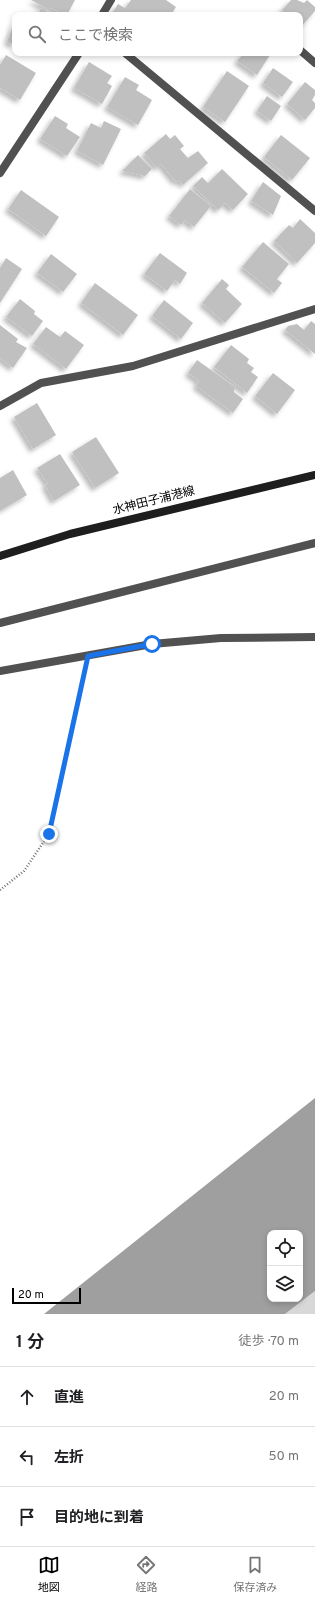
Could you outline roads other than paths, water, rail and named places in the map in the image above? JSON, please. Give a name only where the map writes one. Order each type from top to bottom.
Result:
[{"type":"main road","name":"水神田子浦港線","points":[[0,556],[70,534],[315,475]]},
{"type":"street","points":[[104,12],[111,0]]},
{"type":"street","points":[[303,53],[315,63]]},
{"type":"street","points":[[0,174],[77,56]]},
{"type":"street","points":[[129,56],[315,211]]},
{"type":"street","points":[[0,406],[41,383],[133,366],[315,309]]},
{"type":"street","points":[[0,623],[315,543]]},
{"type":"street","points":[[0,671],[152,644],[221,638],[315,637]]}]
